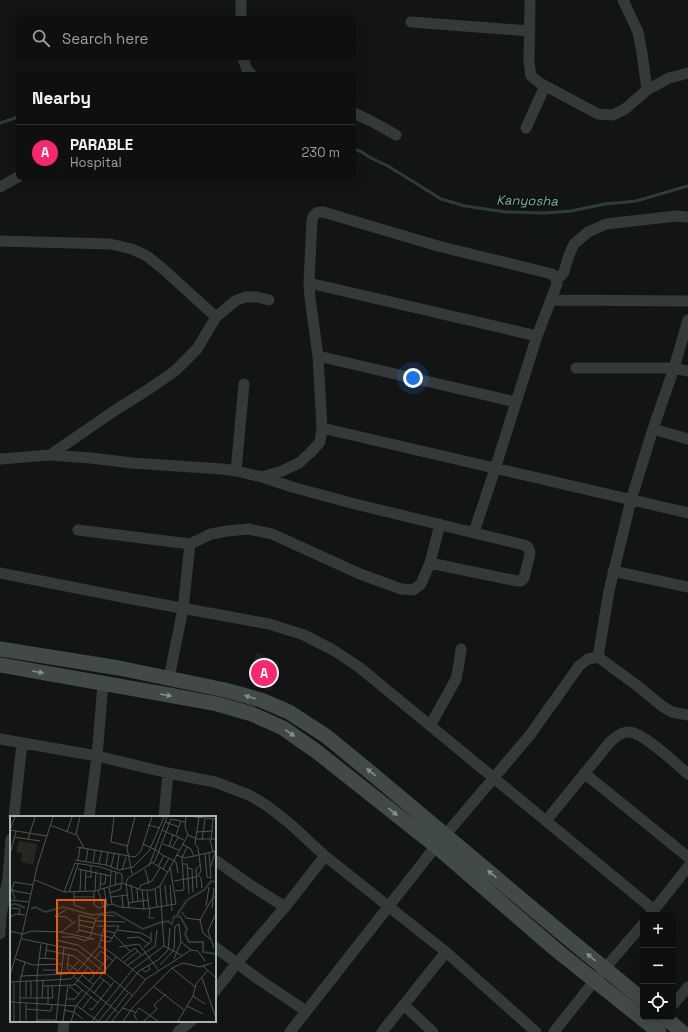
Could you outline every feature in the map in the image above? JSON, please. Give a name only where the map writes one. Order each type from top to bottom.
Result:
[{"type":"street","points":[[241,0],[241,16]]},
{"type":"street","points":[[530,0],[528,62],[531,76],[540,84],[598,114],[613,115],[625,109],[648,90],[669,78],[688,73]]},
{"type":"street","points":[[623,0],[638,32],[648,90]]},
{"type":"street","points":[[411,22],[530,31]]},
{"type":"street","points":[[244,60],[249,72]]},
{"type":"street","points":[[526,128],[544,86]]},
{"type":"street","points":[[356,114],[396,135]]},
{"type":"street","points":[[0,187],[16,179]]},
{"type":"street","points":[[262,477],[282,471],[299,463],[320,442],[322,428],[318,356],[309,283],[312,220],[314,215],[318,212],[323,212],[438,246],[552,274],[556,278],[557,284],[537,336],[496,469],[474,532]]},
{"type":"street","points":[[556,278],[561,276],[564,272],[574,244],[588,232],[606,224],[676,216],[688,217]]},
{"type":"street","points":[[0,241],[110,244],[132,249],[147,256],[162,268],[216,317]]},
{"type":"street","points":[[309,283],[537,336]]},
{"type":"street","points":[[50,455],[117,409],[146,392],[175,371],[197,349],[216,317],[235,301],[246,297],[257,297],[269,300]]},
{"type":"street","points":[[551,300],[688,301]]},
{"type":"street","points":[[598,657],[613,571],[631,500],[688,320]]},
{"type":"street","points":[[318,356],[516,402]]},
{"type":"street","points":[[576,368],[674,368],[688,370]]},
{"type":"street","points":[[236,471],[244,384]]},
{"type":"street","points":[[322,428],[688,513]]},
{"type":"street","points":[[653,429],[688,439]]},
{"type":"street","points":[[0,459],[50,455],[236,471],[334,498],[524,544],[528,547],[530,552],[524,578],[521,581],[430,563]]},
{"type":"street","points":[[78,530],[190,544],[211,534],[248,529],[272,534],[360,574],[401,589],[414,590],[421,584],[430,563],[440,524]]},
{"type":"street","points":[[169,678],[183,609],[190,544]]},
{"type":"street","points":[[613,571],[688,587]]},
{"type":"street","points":[[0,573],[183,609],[269,624],[304,635],[333,650],[359,667],[493,777],[651,912]]},
{"type":"street","points":[[0,649],[119,668],[169,678],[261,700],[289,712],[326,736],[412,806],[441,841],[555,949],[658,1025],[682,1032]]},
{"type":"street","points":[[430,726],[456,679],[460,664],[461,649]]},
{"type":"street","points":[[290,1032],[388,906],[493,777],[530,735],[579,666],[588,659],[598,657],[662,706],[672,712],[688,715]]},
{"type":"street","points":[[0,665],[217,704],[252,714],[283,728],[441,841],[605,968],[640,997]]},
{"type":"street","points":[[89,816],[103,684]]},
{"type":"street","points":[[546,821],[610,742],[619,734],[629,732],[641,736],[688,774]]},
{"type":"street","points":[[0,739],[96,756],[214,782],[249,795],[266,805],[288,822],[325,856],[446,952],[536,1032]]},
{"type":"street","points":[[14,816],[22,742]]},
{"type":"street","points":[[164,816],[168,773]]},
{"type":"street","points":[[584,773],[688,857]]},
{"type":"street","points":[[0,842],[10,843],[4,916],[0,934]]},
{"type":"street","points":[[216,989],[285,907],[325,856]]},
{"type":"street","points":[[216,861],[285,907]]},
{"type":"street","points":[[653,912],[688,867]]},
{"type":"street","points":[[554,1032],[595,980],[640,927]]},
{"type":"street","points":[[216,948],[306,1011]]},
{"type":"street","points":[[382,1032],[446,952]]},
{"type":"street","points":[[676,1001],[688,987]]},
{"type":"street","points":[[404,1005],[433,1032]]},
{"type":"street","points":[[63,1032],[64,1022]]},
{"type":"street","points":[[178,1032],[190,1022]]},
{"type":"shaded area","points":[[256,652],[278,662],[271,692],[251,684]]},
{"type":"waterway","name":"Kanyosha","points":[[0,123],[16,118]]},
{"type":"waterway","name":"Kanyosha","points":[[356,150],[388,166],[441,199],[465,206],[506,212],[545,213],[571,211],[605,204],[636,201],[688,186]]},
{"type":"place","name":"PARABLE","points":[[264,673]]}]
